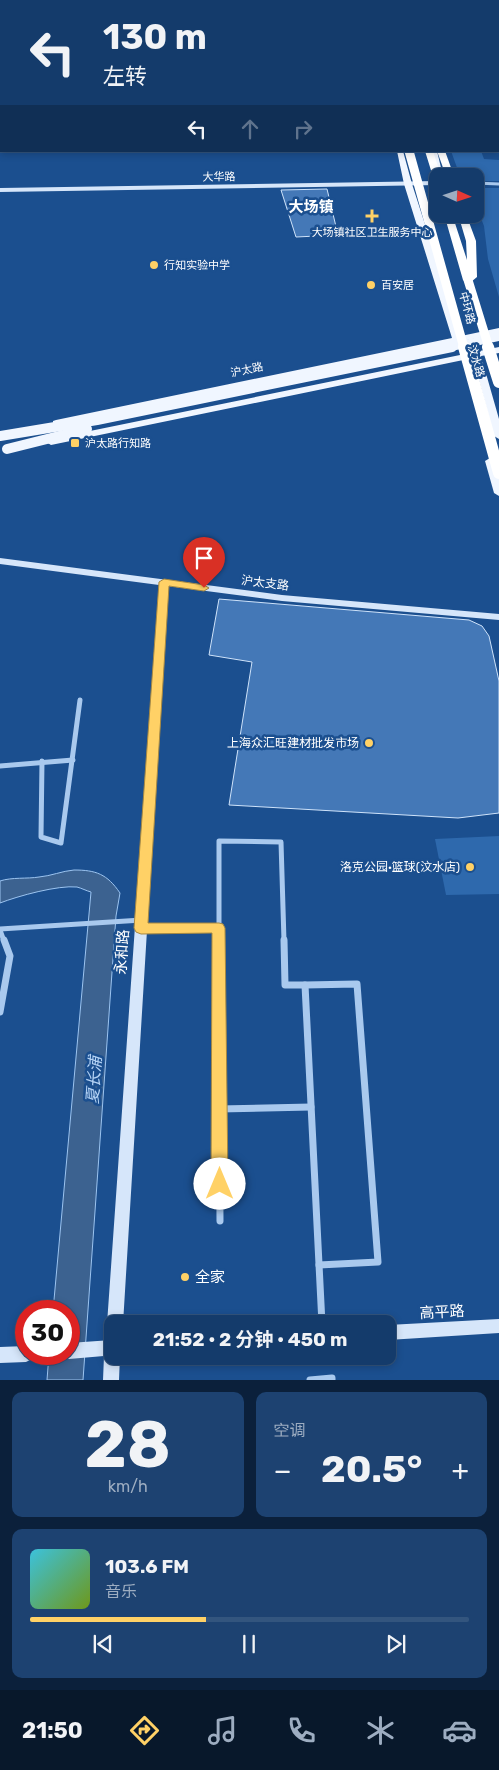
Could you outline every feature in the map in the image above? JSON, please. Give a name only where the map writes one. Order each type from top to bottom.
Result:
[{"type":"highway","name":"中环路","points":[[408,152],[498,479]]},
{"type":"highway","points":[[429,152],[434,168]]},
{"type":"highway","points":[[441,152],[447,168]]},
{"type":"highway","name":"中环路","points":[[451,223],[499,382]]},
{"type":"highway","points":[[465,223],[471,241],[473,280]]},
{"type":"main road","name":"汶水路","points":[[400,152],[408,184],[457,339],[484,438],[498,479],[499,493]]},
{"type":"main road","points":[[434,152],[438,168]]},
{"type":"main road","name":"汶水路","points":[[455,223],[489,334],[497,348],[499,368]]},
{"type":"main road","name":"沪太路","points":[[0,436],[92,414],[499,331]]},
{"type":"main road","name":"汶水路","points":[[489,334],[479,354],[496,411],[499,436]]},
{"type":"main road","name":"沪太路","points":[[0,436],[97,420],[499,337]]},
{"type":"main road","name":"沪太路","points":[[3,450],[105,432],[479,354],[497,348]]},
{"type":"main road","name":"沪太路","points":[[3,450],[111,424],[497,348]]},
{"type":"main road","points":[[484,438],[496,411]]},
{"type":"street","name":"大华路","points":[[0,190],[429,183]]},
{"type":"street","points":[[484,183],[499,184]]},
{"type":"street","name":"沪太支路","points":[[0,561],[282,598],[499,617]]},
{"type":"street","name":"永和路","points":[[115,1315],[164,582]]},
{"type":"street","points":[[42,761],[41,837],[62,843],[80,700]]},
{"type":"street","points":[[0,766],[72,760]]},
{"type":"street","points":[[220,1221],[218,841],[282,842],[285,985],[357,984],[378,1262],[319,1265]]},
{"type":"street","points":[[0,1012],[10,956],[0,929],[120,921],[141,924],[219,928]]},
{"type":"street","points":[[305,985],[322,1315]]},
{"type":"street","points":[[219,1109],[311,1106]]},
{"type":"street","name":"高平路","points":[[396,1332],[499,1326]]},
{"type":"street","points":[[80,1350],[104,1349]]},
{"type":"street","points":[[0,1355],[15,1354]]},
{"type":"street","points":[[111,1380],[112,1365]]},
{"type":"street","points":[[310,1380],[332,1378],[332,1380]]},
{"type":"shaded area","points":[[451,152],[481,152],[484,159],[499,160],[499,181],[484,181],[484,168],[457,168]]},
{"type":"shaded area","points":[[484,188],[499,188],[499,297],[488,259],[484,226]]},
{"type":"shaded area","name":"洛克公园·篮球(汶水店)","points":[[499,836],[499,894],[446,895],[435,839]]},
{"type":"water","name":"夏长浦","points":[[65,871],[89,871],[100,874],[106,877],[120,893],[116,916],[83,1380],[47,1380],[48,1365],[80,1365],[80,1300],[54,1300],[91,892],[77,887],[49,889],[0,903],[0,881],[34,878]]},
{"type":"building","points":[[327,189],[338,235],[296,237],[281,190]]},
{"type":"building","name":"上海众汇旺建材批发市场","points":[[219,599],[469,620],[482,626],[489,636],[499,681],[499,813],[458,818],[229,805],[252,662],[209,655]]},
{"type":"place","name":"大场镇社区卫生服务中心","points":[[372,216]]},
{"type":"place","name":"行知实验中学","points":[[154,265]]},
{"type":"place","name":"百安居","points":[[371,285]]},
{"type":"place","name":"沪太路行知路","points":[[75,443]]},
{"type":"place","name":"上海众汇旺建材批发市场","points":[[369,743]]},
{"type":"place","name":"洛克公园·篮球(汶水店)","points":[[470,867]]},
{"type":"place","name":"全家","points":[[185,1277]]},
{"type":"district","name":"大场镇","points":[[311,207]]},
{"type":"route","points":[[204,588],[164,582],[141,928],[219,928],[220,1184]]}]
